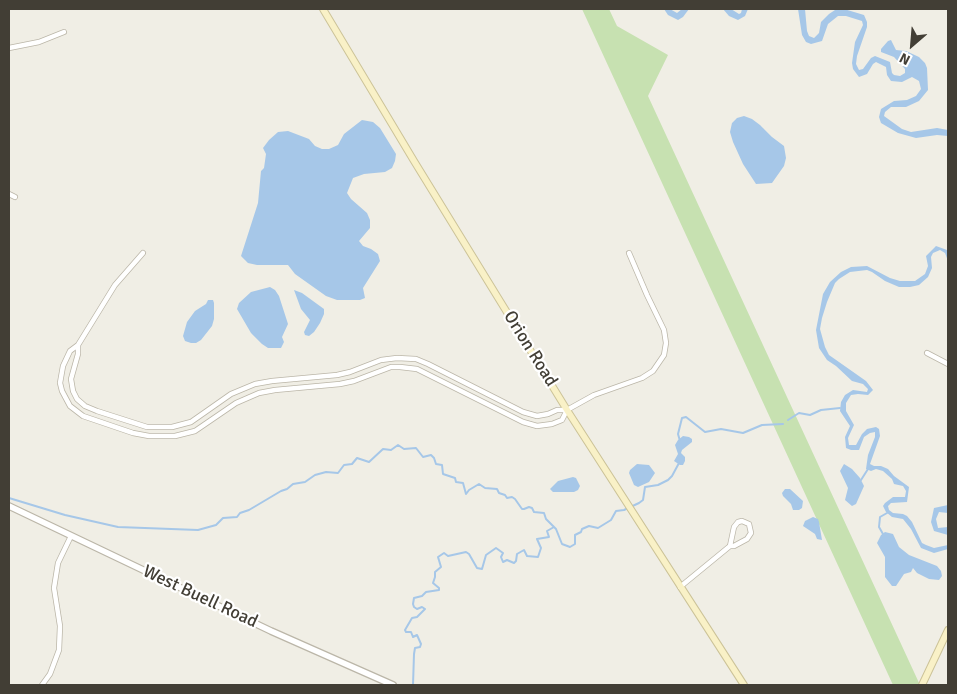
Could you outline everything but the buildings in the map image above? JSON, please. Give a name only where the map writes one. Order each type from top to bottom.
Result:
[{"type":"main road","name":"Orion Road","points":[[323,9],[567,410],[744,685]]},
{"type":"main road","points":[[922,685],[948,630]]},
{"type":"street","points":[[9,48],[39,42],[64,32]]},
{"type":"street","points":[[9,194],[15,197]]},
{"type":"street","points":[[143,253],[115,285],[78,345],[70,351],[61,374],[60,383],[65,399],[70,406],[83,416],[130,432],[149,436],[162,437],[185,434],[195,430],[245,398],[275,390],[354,381],[391,367],[421,371],[523,422],[538,426],[562,420],[567,410]]},
{"type":"street","points":[[78,345],[78,354],[71,379],[73,391],[77,399],[85,406],[97,411],[147,427],[161,428],[190,422],[239,390],[255,384],[350,372],[381,360],[397,358],[416,359],[523,412],[540,415],[548,414],[557,410],[567,410],[594,395],[642,378],[653,371],[664,355],[666,344],[664,330],[629,253]]},
{"type":"street","points":[[927,353],[948,364]]},
{"type":"street","points":[[421,371],[425,363]]},
{"type":"street","points":[[318,377],[319,386]]},
{"type":"street","points":[[239,390],[245,398]]},
{"type":"street","points":[[505,413],[509,405]]},
{"type":"street","points":[[540,415],[542,425]]},
{"type":"street","points":[[130,432],[132,423]]},
{"type":"street","name":"West Buell Road","points":[[9,506],[271,631],[393,685]]},
{"type":"street","points":[[680,587],[730,546],[734,546],[747,539],[751,533],[748,524],[742,521],[735,524],[730,546]]},
{"type":"street","points":[[42,685],[50,674],[58,650],[60,626],[54,588],[58,563],[71,536]]},
{"type":"green space","points":[[582,9],[609,9],[617,26],[668,55],[648,96],[920,685],[893,685]]},
{"type":"water","points":[[664,9],[670,9],[677,13],[682,9],[689,9],[678,20],[668,15]]},
{"type":"water","points":[[723,9],[731,9],[739,14],[742,9],[748,9],[745,16],[738,20],[729,16]]},
{"type":"water","points":[[798,9],[805,9],[807,31],[809,36],[814,38],[819,33],[821,22],[835,10],[844,9],[864,15],[867,27],[857,56],[856,64],[859,70],[863,69],[871,58],[875,56],[890,62],[894,75],[900,76],[905,73],[905,69],[894,57],[881,52],[881,49],[891,40],[896,50],[906,51],[919,57],[927,68],[928,90],[919,101],[906,107],[891,107],[885,112],[884,116],[902,129],[911,132],[937,128],[948,130],[948,136],[937,135],[916,138],[898,133],[881,123],[879,117],[881,109],[894,101],[907,100],[916,96],[921,89],[919,81],[912,77],[902,82],[891,81],[887,75],[886,67],[876,62],[867,74],[859,77],[853,69],[852,63],[855,42],[863,25],[862,21],[846,16],[838,16],[828,24],[822,41],[811,44],[806,42],[802,35]]},
{"type":"water","points":[[744,116],[760,125],[784,146],[786,158],[784,166],[772,183],[756,184],[743,164],[733,142],[730,132],[732,123],[737,118]]},
{"type":"water","points":[[362,120],[373,122],[380,128],[396,154],[392,168],[385,172],[364,174],[353,178],[347,193],[367,213],[370,220],[370,228],[359,241],[363,246],[378,254],[380,261],[363,288],[365,298],[360,300],[337,300],[326,296],[295,274],[288,265],[257,265],[248,263],[241,256],[258,203],[261,171],[264,168],[266,154],[263,148],[269,140],[278,132],[288,131],[309,139],[315,146],[329,149],[338,145],[344,134]]},
{"type":"water","points":[[936,246],[947,250],[948,261],[945,253],[940,250],[933,253],[931,257],[932,268],[928,277],[919,285],[899,287],[867,270],[850,272],[839,279],[835,283],[827,302],[820,329],[829,355],[866,381],[873,390],[868,395],[851,395],[846,403],[846,411],[854,425],[848,438],[849,445],[856,445],[867,429],[876,427],[879,429],[880,436],[870,464],[888,469],[909,487],[907,502],[891,503],[888,506],[889,510],[893,513],[907,516],[922,543],[934,548],[948,545],[948,549],[934,553],[921,548],[911,529],[903,519],[892,517],[883,506],[893,497],[905,497],[906,491],[903,486],[894,484],[892,479],[883,471],[866,469],[875,432],[864,437],[859,450],[846,448],[845,437],[850,426],[840,411],[841,402],[845,395],[853,390],[867,392],[868,389],[863,384],[852,381],[827,360],[819,348],[816,330],[823,294],[830,282],[841,272],[851,267],[867,266],[890,278],[900,281],[915,281],[925,274],[928,266],[926,256]]},
{"type":"water","points":[[270,287],[279,296],[288,324],[282,337],[284,342],[281,348],[268,348],[262,344],[251,333],[237,309],[239,303],[251,292]]},
{"type":"water","points":[[294,290],[302,293],[324,309],[320,323],[309,336],[305,335],[304,332],[310,320],[301,309]]},
{"type":"water","points":[[208,300],[213,300],[214,303],[212,326],[201,340],[196,343],[185,341],[183,336],[187,322],[195,311],[206,304]]},
{"type":"water","points":[[683,436],[692,439],[692,442],[682,450],[681,453],[685,457],[685,461],[683,465],[680,465],[674,461],[678,454],[675,445]]},
{"type":"water","points":[[637,464],[649,465],[655,473],[649,482],[638,487],[634,485],[629,473]]},
{"type":"water","points":[[844,464],[852,469],[864,486],[856,504],[852,506],[845,500],[848,488],[840,471]]},
{"type":"water","points":[[576,478],[580,486],[578,490],[574,492],[553,492],[550,489],[558,481]]},
{"type":"water","points":[[785,489],[790,489],[803,501],[802,508],[793,510],[791,504],[783,496],[782,493]]},
{"type":"water","points":[[948,505],[948,513],[939,512],[936,519],[938,528],[948,527],[948,535],[934,531],[931,522],[934,508]]},
{"type":"water","points":[[813,517],[818,519],[822,540],[817,539],[815,534],[803,526],[805,521]]},
{"type":"water","points":[[885,532],[893,534],[899,547],[909,555],[937,566],[942,576],[939,580],[929,579],[917,573],[913,568],[911,572],[904,574],[896,586],[892,586],[885,577],[885,557],[877,543]]},
{"type":"waterway","points":[[788,420],[799,413],[810,415],[821,410],[840,408]]},
{"type":"waterway","points":[[680,441],[678,434],[682,418],[686,417],[705,432],[721,429],[743,433],[762,425],[783,424]]},
{"type":"waterway","points":[[9,498],[65,515],[118,527],[198,530],[216,525],[223,518],[237,517],[240,513],[249,510],[293,484],[305,482],[315,475],[326,472],[338,473],[344,465],[352,464],[357,458],[369,462],[383,449],[391,450],[398,445],[404,449],[416,448],[423,457],[431,455],[436,464],[442,465],[443,474],[455,478],[456,482],[463,483],[466,494],[479,484],[485,488],[497,489],[499,493],[507,498],[512,497],[522,509],[529,507],[534,512],[544,513],[546,519],[556,529],[562,544],[570,547],[575,544],[575,535],[581,532],[582,529],[589,526],[598,528],[611,520],[616,511],[624,510],[643,500],[645,487],[658,485],[668,480],[679,463]]},
{"type":"waterway","points":[[861,480],[868,469]]},
{"type":"waterway","points":[[883,534],[879,527],[880,517],[887,513]]},
{"type":"waterway","points":[[413,685],[415,648],[420,647],[421,644],[417,635],[413,637],[411,632],[406,632],[405,630],[412,618],[417,617],[425,609],[414,607],[414,598],[422,596],[426,592],[439,590],[433,583],[435,572],[441,567],[438,557],[444,553],[448,556],[466,552],[477,568],[482,569],[486,555],[496,548],[503,553],[501,557],[503,562],[507,560],[514,563],[517,554],[524,550],[527,556],[538,557],[541,548],[537,539],[549,537],[547,531],[554,527]]}]
